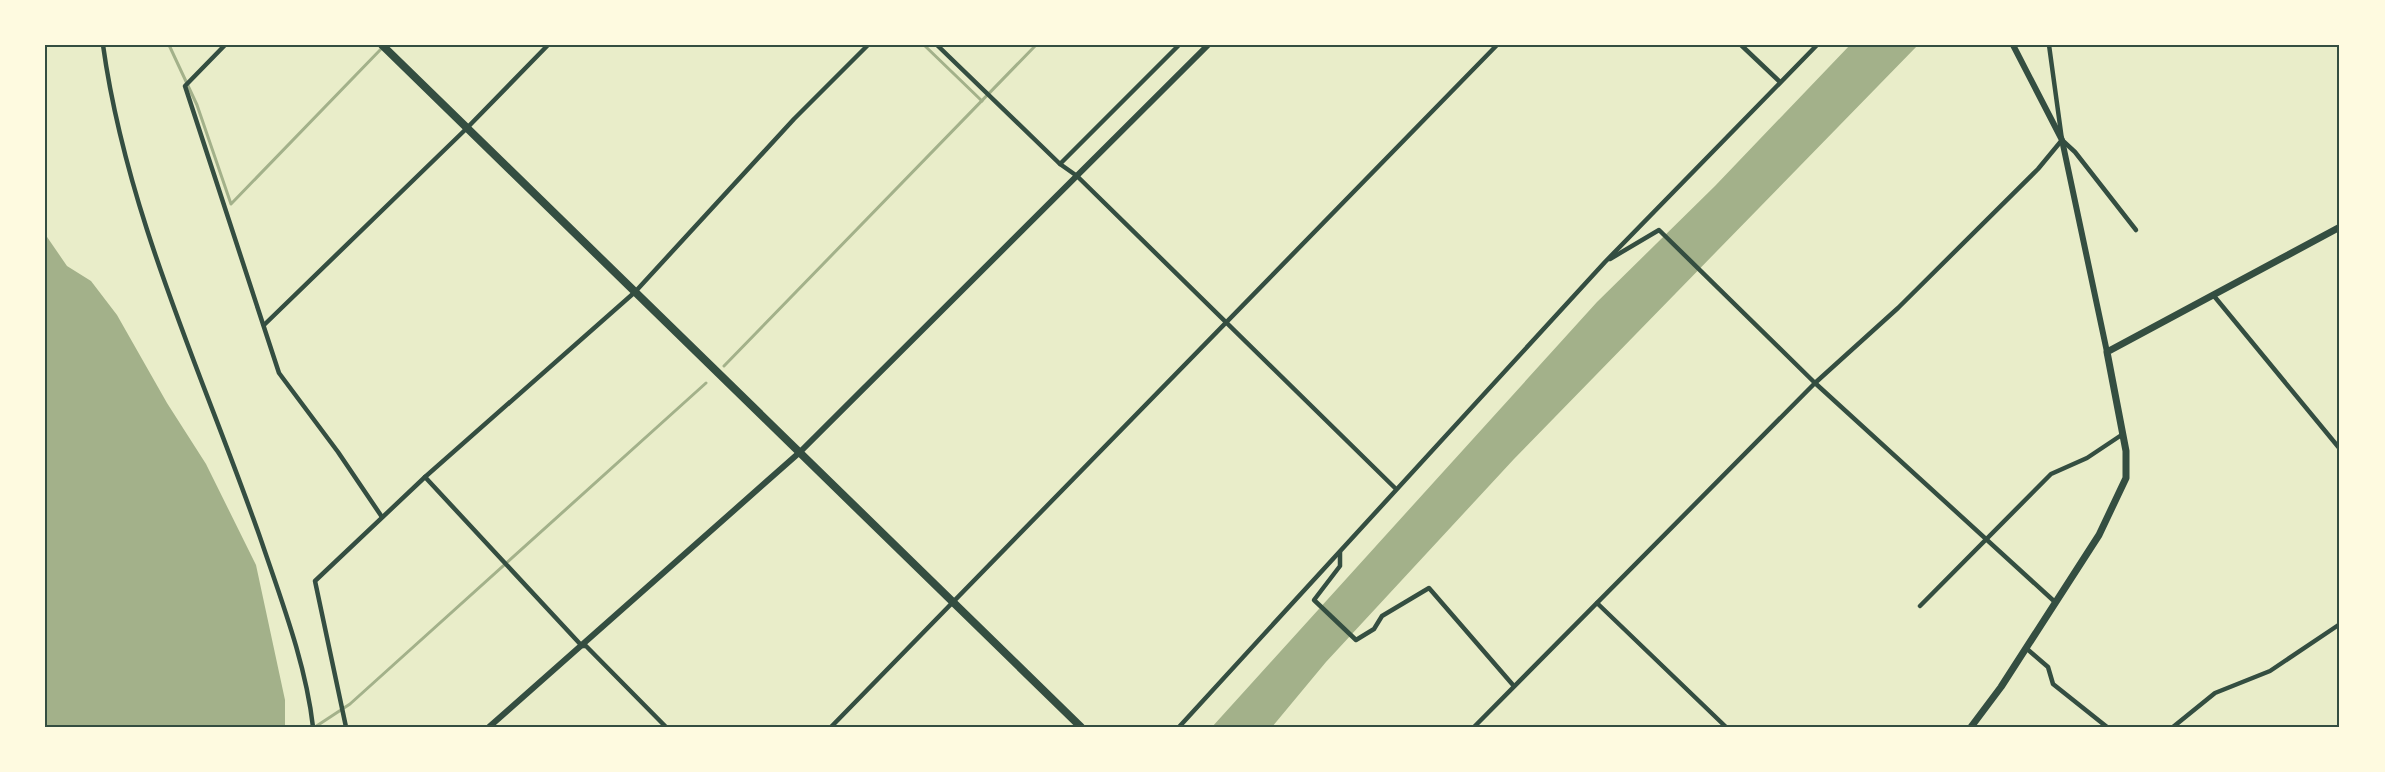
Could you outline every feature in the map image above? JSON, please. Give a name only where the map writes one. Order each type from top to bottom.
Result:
[{"type":"highway","points":[[382,45],[1081,727]]},
{"type":"main road","points":[[1971,727],[2001,687],[2099,535],[2126,478],[2126,451],[2107,352],[2340,227]]},
{"type":"street","points":[[103,45],[110,97],[152,244],[282,602],[314,727]]},
{"type":"street","points":[[225,45],[185,86],[252,296],[279,373],[338,452],[382,517]]},
{"type":"street","points":[[264,325],[466,129],[548,45]]},
{"type":"street","points":[[346,727],[315,581],[425,477],[635,292],[794,118],[868,45]]},
{"type":"street","points":[[938,45],[1060,164],[1077,176],[1395,489]]},
{"type":"street","points":[[1060,164],[1179,45]]},
{"type":"street","points":[[489,727],[800,452],[1208,45]]},
{"type":"street","points":[[831,727],[1497,45]]},
{"type":"street","points":[[1741,45],[1779,81]]},
{"type":"street","points":[[1179,727],[1605,262],[1779,81],[1817,45]]},
{"type":"street","points":[[2013,45],[2062,140],[2075,152],[2136,230]]},
{"type":"street","points":[[2049,45],[2062,140],[2107,352]]},
{"type":"street","points":[[1474,727],[1513,685],[1815,383],[1898,308],[1969,238],[2038,169],[2062,140]]},
{"type":"street","points":[[1605,262],[1659,230],[1815,383],[2055,602]]},
{"type":"street","points":[[2214,296],[2340,448]]},
{"type":"street","points":[[1920,606],[2051,474],[2087,458],[2123,434]]},
{"type":"street","points":[[425,477],[582,646],[586,646],[666,727]]},
{"type":"street","points":[[1340,552],[1340,566],[1314,600],[1356,640],[1374,629],[1382,616],[1429,588],[1513,685]]},
{"type":"street","points":[[1597,603],[1726,727]]},
{"type":"street","points":[[2174,727],[2215,693],[2270,671],[2340,624]]},
{"type":"street","points":[[2026,648],[2048,667],[2053,684],[2107,727]]},
{"type":"shaded area","points":[[1850,45],[1918,45],[1514,459],[1326,662],[1272,727],[1212,727],[1597,302],[1715,186]]},
{"type":"shaded area","points":[[45,234],[67,266],[91,281],[117,315],[167,403],[206,464],[256,565],[285,700],[285,727],[45,727]]},
{"type":"waterway","points":[[169,45],[197,105],[231,204],[382,48]]},
{"type":"waterway","points":[[924,45],[982,101]]},
{"type":"waterway","points":[[724,366],[1036,45]]},
{"type":"waterway","points":[[315,727],[350,704],[706,383]]}]
